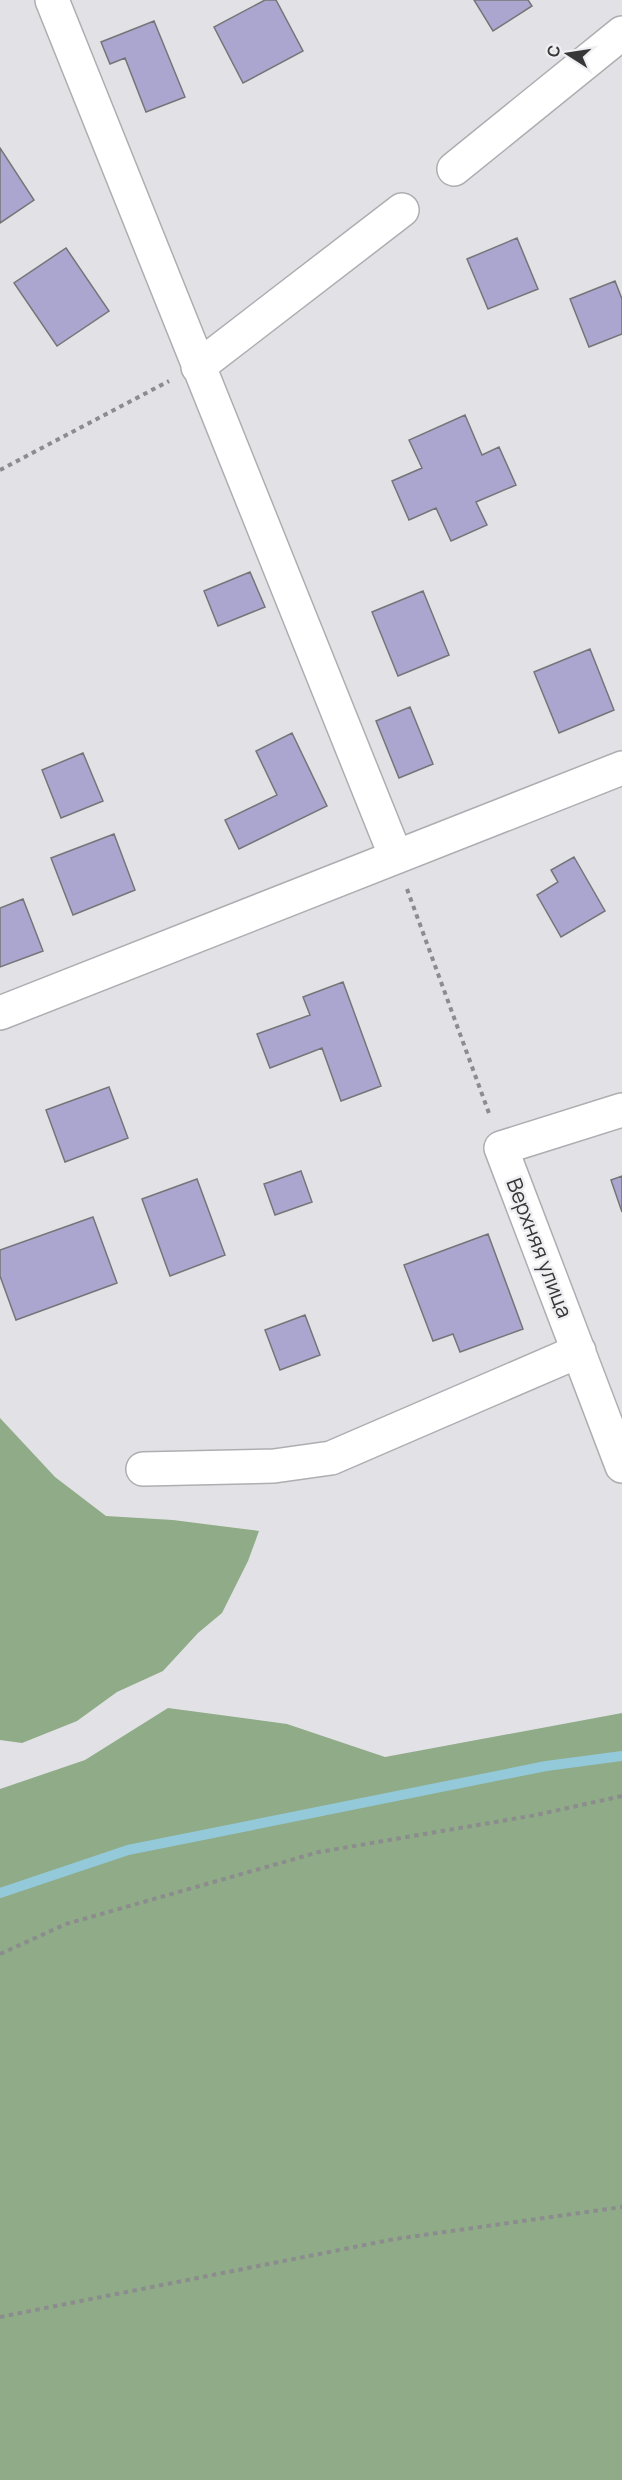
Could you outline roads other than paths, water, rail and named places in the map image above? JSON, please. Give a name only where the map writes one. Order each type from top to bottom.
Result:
[{"type":"street","points":[[52,0],[396,857]]},
{"type":"street","points":[[454,169],[622,33]]},
{"type":"street","points":[[198,367],[402,210]]},
{"type":"street","points":[[0,1013],[622,768]]},
{"type":"street","name":"Верхняя улица","points":[[622,1110],[501,1148],[622,1466]]},
{"type":"street","points":[[142,1469],[274,1466],[331,1458],[579,1351]]},
{"type":"waterway","points":[[0,1893],[128,1850],[546,1766],[622,1756]]}]
